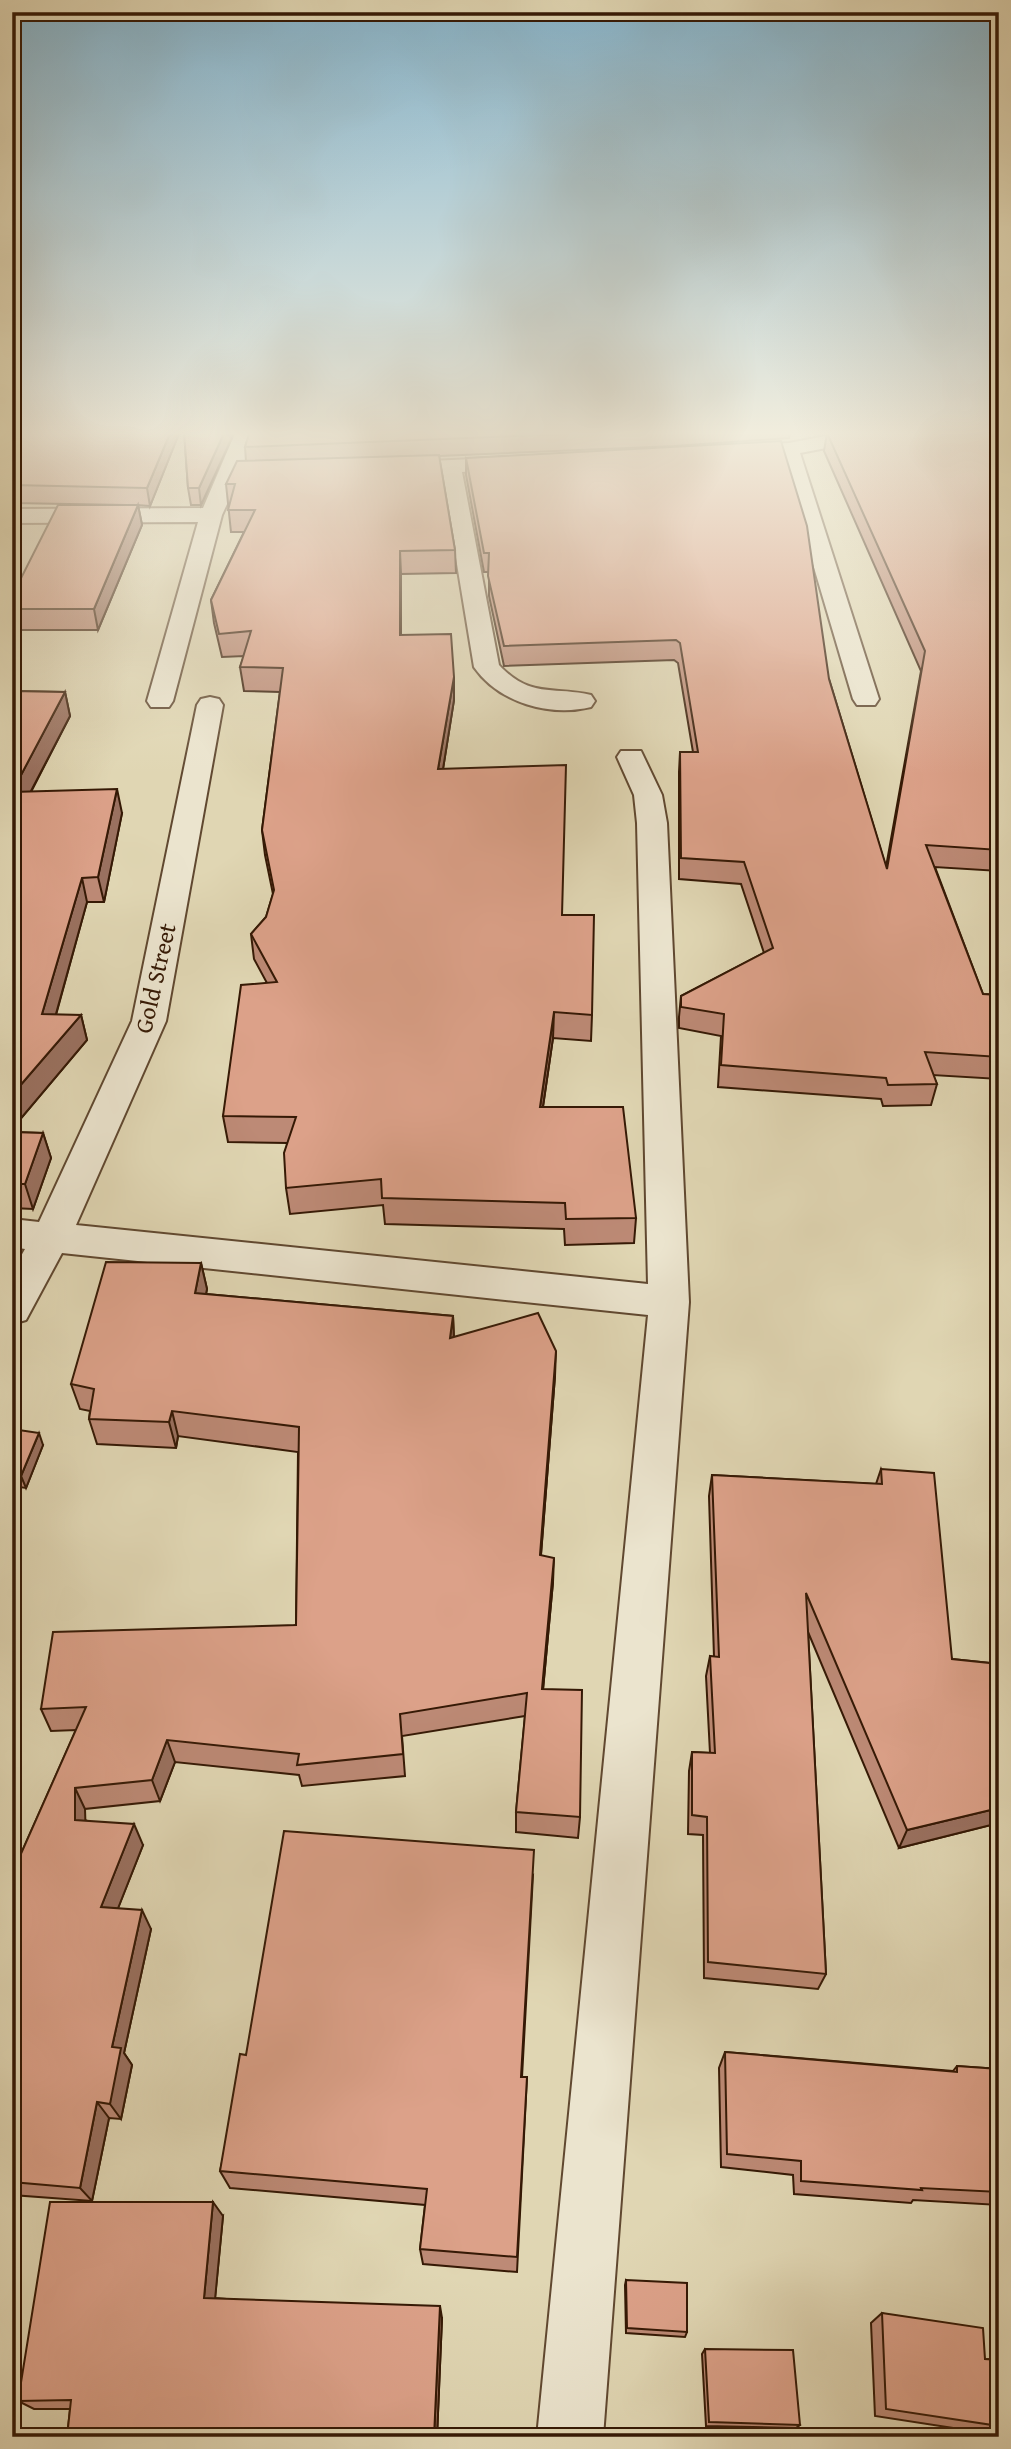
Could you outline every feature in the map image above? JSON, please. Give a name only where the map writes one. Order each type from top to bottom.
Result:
[{"type":"street","points":[[160,701],[203,545]]},
{"type":"street","points":[[465,545],[487,667],[504,687],[515,693],[533,698],[582,701]]},
{"type":"street","points":[[819,545],[866,699]]},
{"type":"street","name":"Gold Street","points":[[12,1309],[32,1235],[149,1021],[210,705]]},
{"type":"street","points":[[570,2437],[669,1302],[652,822],[648,795],[631,757]]},
{"type":"street","points":[[32,1235],[669,1302]]},
{"type":"building","points":[[38,545],[121,545],[94,609],[12,609],[12,596]]},
{"type":"building","points":[[238,545],[454,545],[455,550],[400,551],[400,635],[451,634],[454,677],[438,769],[566,765],[562,915],[594,915],[592,1015],[554,1012],[540,1107],[623,1107],[636,1218],[566,1219],[565,1203],[382,1198],[381,1179],[286,1188],[284,1153],[296,1117],[223,1116],[241,985],[277,982],[251,934],[266,917],[274,890],[262,830],[283,668],[240,667],[251,631],[219,634],[211,600]]},
{"type":"building","points":[[483,545],[810,545],[829,679],[887,869],[925,651],[877,545],[999,545],[999,850],[926,845],[983,994],[999,995],[999,1057],[925,1052],[937,1084],[888,1085],[886,1078],[721,1065],[724,1014],[681,1007],[681,996],[773,948],[744,862],[681,858],[680,752],[698,752],[680,643],[676,640],[504,646],[488,576],[489,553],[484,553]]},
{"type":"building","points":[[12,691],[65,692],[12,792]]},
{"type":"building","points":[[117,789],[98,877],[82,878],[42,1014],[81,1015],[12,1095],[12,792]]},
{"type":"building","points":[[12,1132],[43,1133],[25,1184],[12,1184]]},
{"type":"building","points":[[106,1262],[201,1263],[195,1293],[453,1316],[450,1338],[538,1313],[556,1351],[540,1555],[554,1558],[542,1689],[582,1690],[580,1817],[516,1812],[527,1693],[400,1714],[403,1754],[297,1765],[299,1754],[167,1740],[152,1780],[75,1788],[75,1820],[134,1824],[101,1907],[142,1910],[112,2047],[121,2048],[110,2104],[97,2102],[80,2188],[12,2182],[12,1874],[86,1707],[41,1709],[53,1632],[296,1625],[299,1427],[172,1411],[169,1422],[89,1419],[94,1389],[71,1384]]},
{"type":"building","points":[[12,1429],[39,1433],[21,1476],[12,1475]]},
{"type":"building","points":[[881,1469],[934,1473],[952,1659],[999,1664],[999,1808],[907,1830],[806,1593],[826,1974],[708,1962],[707,1817],[692,1815],[692,1752],[715,1753],[710,1656],[719,1657],[712,1475],[882,1484]]},
{"type":"building","points":[[284,1831],[534,1850],[521,2077],[527,2077],[517,2257],[420,2249],[427,2189],[220,2171],[240,2054],[246,2055]]},
{"type":"building","points":[[725,2052],[957,2072],[957,2066],[999,2069],[999,2192],[921,2188],[922,2190],[801,2181],[801,2161],[727,2154]]},
{"type":"building","points":[[50,2202],[213,2202],[204,2298],[440,2306],[434,2437],[67,2437],[71,2400],[18,2401]]},
{"type":"building","points":[[626,2280],[687,2283],[687,2332],[627,2328]]},
{"type":"building","points":[[882,2313],[983,2328],[985,2359],[999,2360],[999,2426],[886,2409]]},
{"type":"building","points":[[705,2349],[793,2350],[800,2425],[709,2422]]}]
